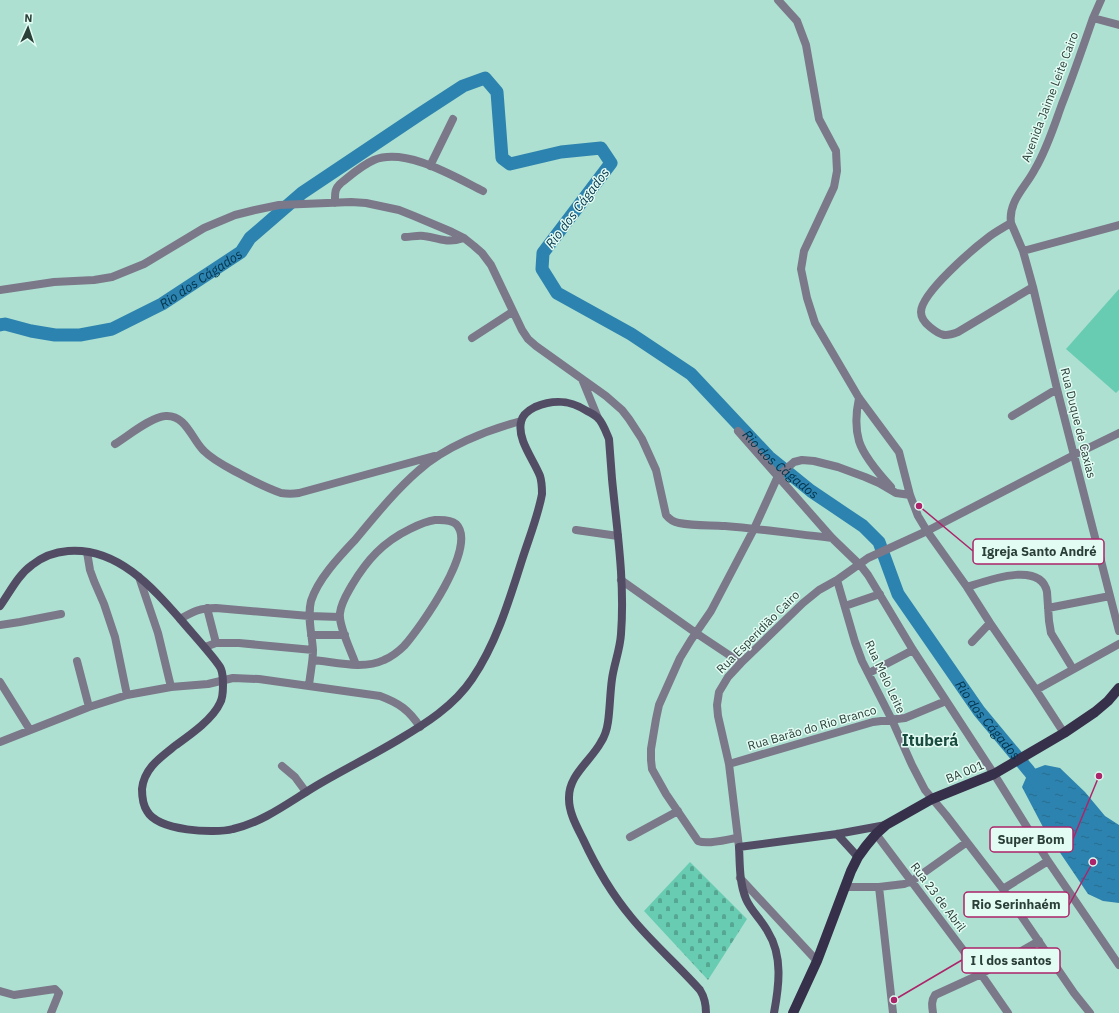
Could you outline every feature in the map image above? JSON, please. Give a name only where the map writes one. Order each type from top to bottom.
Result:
[{"type":"main road","points":[[0,606],[25,571],[42,558],[51,554],[74,551],[87,552],[103,556],[120,563],[139,577],[166,602],[205,647],[221,670],[223,681],[221,703],[215,712],[196,730],[157,760],[149,769],[145,777],[142,794],[147,812],[151,817],[159,822],[182,829],[207,832],[221,832],[251,824],[420,727],[459,695],[471,680],[496,636],[517,576],[542,494],[540,476],[523,441],[520,428],[521,421],[529,410],[540,405],[555,402],[566,402],[579,405],[598,418],[609,439],[621,580],[621,635],[612,678],[606,732],[601,743],[574,778],[570,788],[570,809],[586,846],[601,874],[616,897],[645,933],[700,990],[704,997],[706,1013]]},
{"type":"main road","name":"BA 001","points":[[792,1013],[817,961],[858,857],[876,834],[886,825],[932,799],[996,773],[1064,733],[1095,712],[1108,701],[1119,688]]},
{"type":"main road","points":[[774,1013],[779,974],[776,950],[768,932],[746,900],[740,878],[739,847],[837,834],[886,825]]},
{"type":"main road","points":[[837,834],[858,857]]},
{"type":"street","points":[[778,0],[797,21],[806,45],[819,119],[836,151],[837,171],[834,187],[804,251],[801,269],[807,298],[815,323],[859,398],[899,452],[910,495],[924,533],[967,587],[1064,733]]},
{"type":"street","name":"Avenida Jaime Leite Cairo","points":[[1011,223],[1011,208],[1015,198],[1035,170],[1042,155],[1056,122],[1093,18],[1101,0]]},
{"type":"street","points":[[1093,18],[1119,25]]},
{"type":"street","points":[[430,166],[453,119]]},
{"type":"street","points":[[335,203],[335,192],[337,187],[354,173],[374,161],[395,157],[408,159],[430,166],[483,191]]},
{"type":"street","points":[[0,290],[54,282],[94,280],[112,277],[144,264],[204,228],[222,220],[255,210],[279,205],[366,202],[399,210],[464,238],[482,253],[491,265],[512,312],[528,339],[606,396],[622,410],[637,430],[647,449],[656,470],[666,515],[670,520],[685,524],[754,529],[832,538]]},
{"type":"street","points":[[1011,223],[990,236],[937,285],[925,300],[921,310],[922,316],[927,324],[941,335],[946,336],[958,332],[1033,287]]},
{"type":"street","name":"Rua Duque de Caxias","points":[[1011,223],[1023,251],[1033,287],[1057,389],[1119,631]]},
{"type":"street","points":[[1023,251],[1119,225]]},
{"type":"street","points":[[405,237],[422,235],[455,241],[464,238]]},
{"type":"street","points":[[472,338],[512,312]]},
{"type":"street","points":[[582,379],[598,418]]},
{"type":"street","points":[[1012,416],[1057,389]]},
{"type":"street","points":[[859,398],[856,424],[859,440],[879,474],[896,493]]},
{"type":"street","points":[[115,444],[155,418],[166,416],[172,417],[180,420],[188,427],[202,450],[220,463],[262,485],[282,493],[292,494],[439,455]]},
{"type":"street","points":[[309,686],[313,660],[309,616],[311,602],[319,584],[338,559],[397,491],[419,470],[439,455],[485,432],[521,421]]},
{"type":"street","points":[[738,431],[779,475],[832,538],[859,564],[868,575],[913,650],[996,773],[1048,861],[1119,965]]},
{"type":"street","points":[[924,533],[1119,433]]},
{"type":"street","points":[[738,838],[708,842],[701,842],[696,839],[666,794],[652,769],[651,749],[659,705],[680,658],[711,611],[754,529],[779,475],[794,462],[802,460],[814,461],[838,467],[879,483],[896,493],[910,495]]},
{"type":"street","points":[[313,660],[356,665],[368,665],[378,663],[386,659],[403,646],[431,608],[452,572],[461,545],[461,534],[456,524],[448,520],[430,521],[403,532],[380,548],[356,579],[342,604],[340,618],[356,665]]},
{"type":"street","points":[[576,530],[618,536]]},
{"type":"street","name":"Rua Esperidião Cairo","points":[[739,847],[728,764],[718,716],[717,698],[718,692],[722,685],[741,662],[803,603],[819,590],[837,580],[868,558],[924,533]]},
{"type":"street","points":[[87,552],[90,570],[115,637],[127,695]]},
{"type":"street","points":[[967,587],[1008,576],[1033,576],[1039,579],[1044,584],[1047,592],[1049,628],[1051,634],[1074,669]]},
{"type":"street","points":[[139,577],[158,633],[171,687]]},
{"type":"street","points":[[621,580],[696,633],[741,662]]},
{"type":"street","name":"Rua Melo Leite","points":[[837,580],[862,662],[869,673],[925,790],[1003,889],[1074,993],[1090,1013]]},
{"type":"street","points":[[845,606],[880,594]]},
{"type":"street","points":[[1048,608],[1110,596]]},
{"type":"street","points":[[207,608],[216,643]]},
{"type":"street","points":[[180,619],[195,611],[207,608],[237,609],[340,618]]},
{"type":"street","points":[[0,625],[61,614]]},
{"type":"street","points":[[972,642],[990,623]]},
{"type":"street","points":[[311,636],[345,635]]},
{"type":"street","points":[[205,647],[216,643],[239,643],[313,650]]},
{"type":"street","points":[[1036,690],[1119,644]]},
{"type":"street","points":[[869,673],[913,650]]},
{"type":"street","points":[[77,661],[89,707]]},
{"type":"street","points":[[0,742],[89,707],[127,695],[171,687],[208,684],[233,678],[244,678],[380,696],[407,710],[420,727]]},
{"type":"street","points":[[0,682],[30,730]]},
{"type":"street","name":"Rua Barão do Rio Branco","points":[[728,764],[873,722],[911,716],[946,700]]},
{"type":"street","points":[[282,766],[296,777],[306,792]]},
{"type":"street","points":[[630,837],[678,812]]},
{"type":"street","name":"Rua 23 de Abril","points":[[876,834],[981,974],[1008,1013]]},
{"type":"street","points":[[846,887],[879,887],[904,884],[912,881],[967,842]]},
{"type":"street","points":[[1003,889],[1048,861]]},
{"type":"street","points":[[740,878],[817,961]]},
{"type":"street","points":[[879,887],[893,1013]]},
{"type":"street","points":[[933,1013],[932,999],[935,995],[981,974],[1039,941]]},
{"type":"street","points":[[0,991],[14,996],[55,990],[59,993],[51,1013]]},
{"type":"green space","points":[[1119,289],[1119,390],[1116,393],[1066,349]]},
{"type":"green space","points":[[690,862],[747,919],[708,980],[644,911]]},
{"type":"water","points":[[1045,765],[1060,768],[1085,792],[1105,816],[1119,825],[1119,903],[1103,901],[1088,894],[1044,829],[1022,787],[1029,771]]},
{"type":"waterway","name":"Rio dos Cágados","points":[[0,325],[5,324],[31,331],[55,335],[80,335],[112,329],[162,304],[241,252],[250,238],[302,193],[463,86],[485,78],[497,92],[502,158],[510,164],[561,152],[601,148],[611,163],[543,253],[542,269],[557,293],[631,334],[691,374],[769,457],[811,491],[863,526],[879,542],[898,594],[979,711],[1040,786]]},
{"type":"place","name":"Igreja Santo André","points":[[919,506]]},
{"type":"place","name":"Super Bom","points":[[1099,776]]},
{"type":"place","name":"Rio Serinhaém","points":[[1093,862]]},
{"type":"place","name":"I l dos santos","points":[[894,1000]]},
{"type":"district","name":"Ituberá","points":[[930,740]]}]
